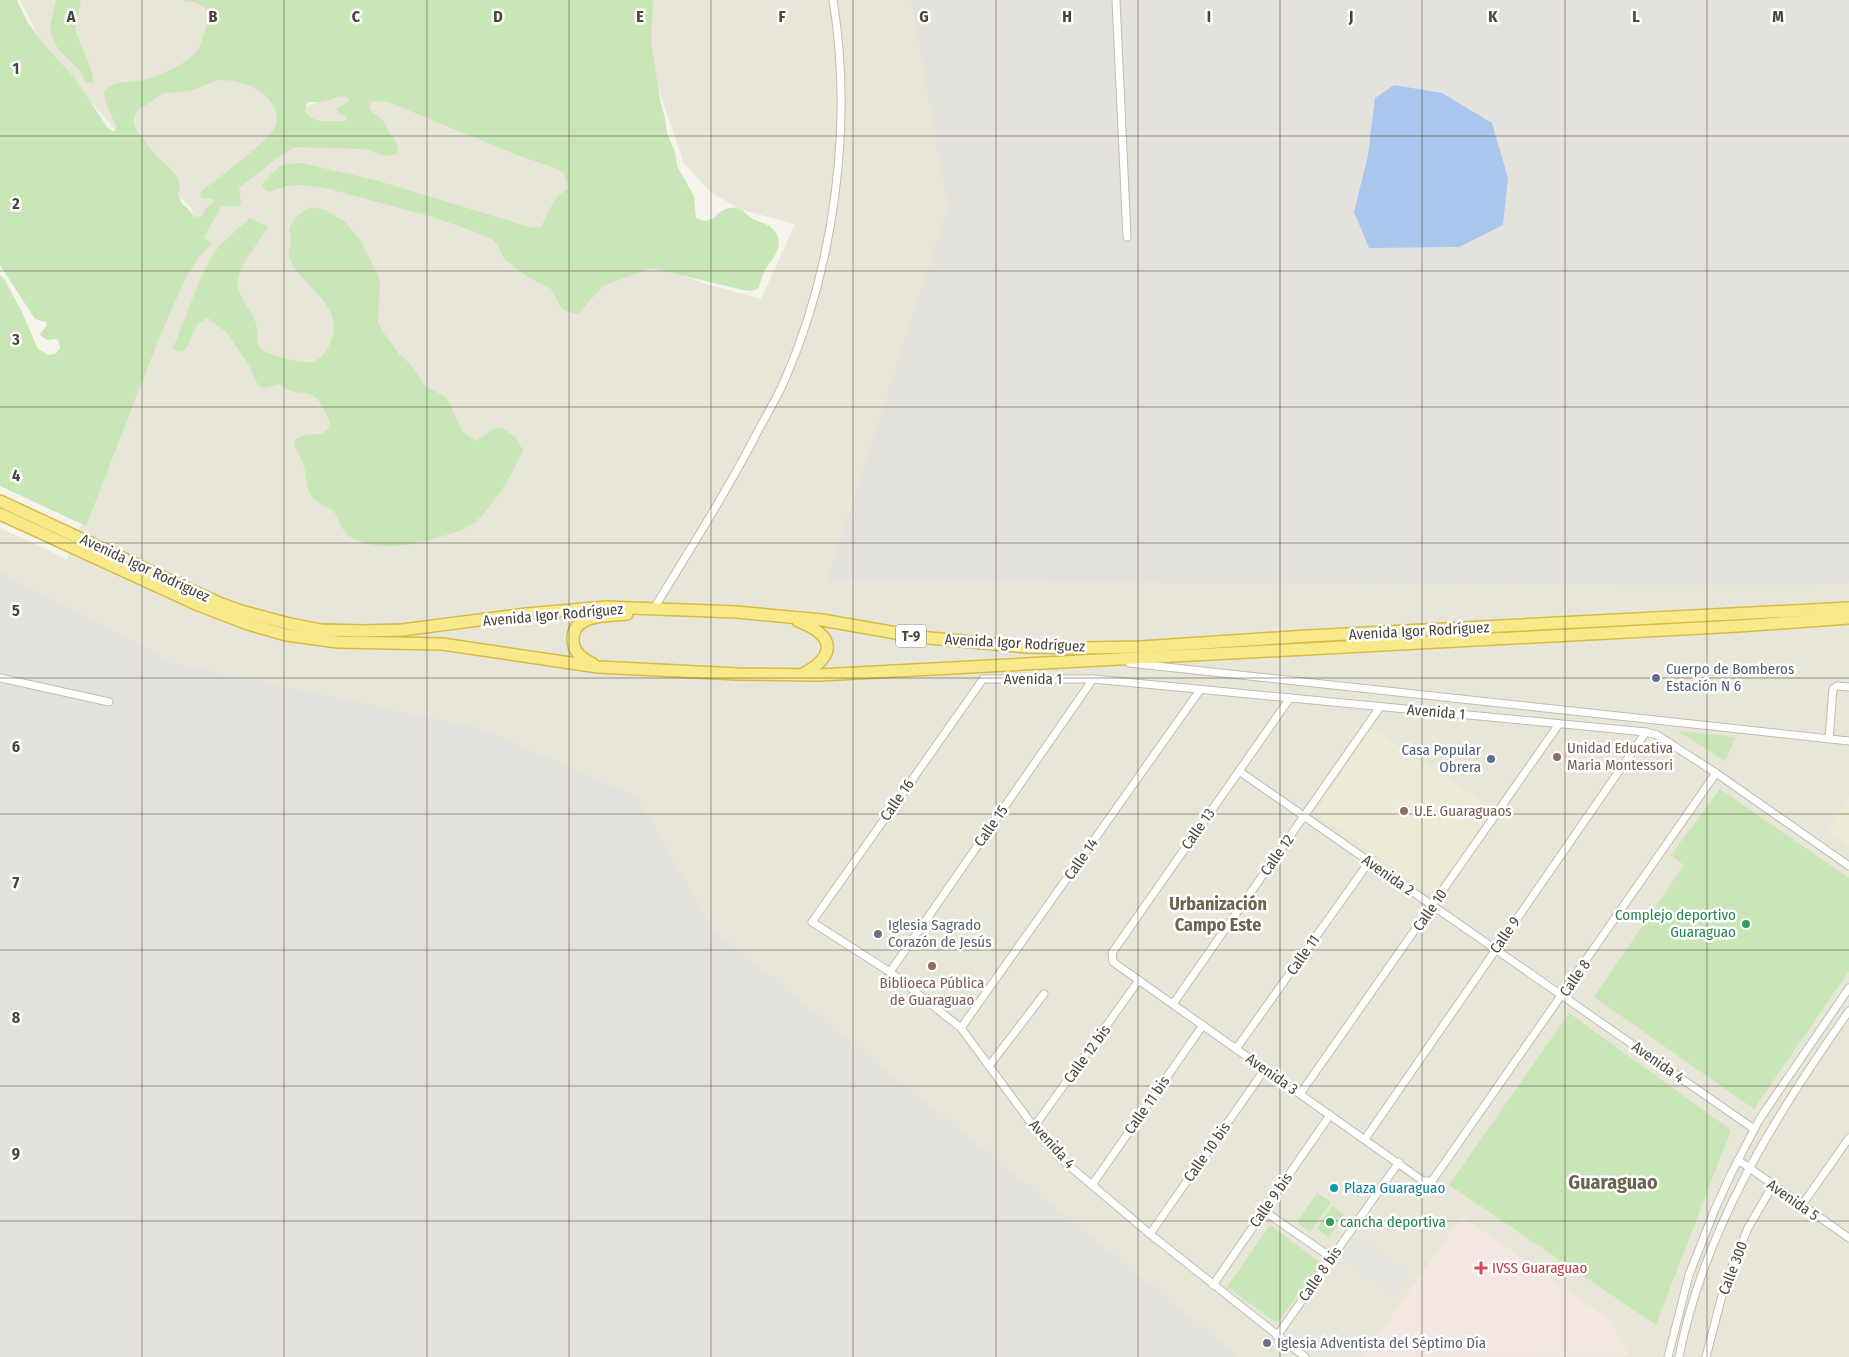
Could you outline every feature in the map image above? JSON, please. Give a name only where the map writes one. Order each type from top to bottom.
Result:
[{"type":"highway","name":"Avenida Igor Rodríguez","points":[[0,501],[226,605],[281,622],[321,630],[410,629],[526,614],[606,607],[736,612],[822,620],[919,637],[1026,647],[1081,648],[1141,647],[1308,636],[1849,608]]},
{"type":"highway","name":"Avenida Igor Rodríguez","points":[[0,514],[196,604],[248,624],[286,635],[338,642],[442,644],[598,667],[709,673],[800,675],[1738,626],[1849,618]]},
{"type":"highway","name":"T-9","points":[[598,667],[578,655],[574,648],[573,634],[583,622],[596,617],[671,610]]},
{"type":"highway","name":"T-9","points":[[787,617],[818,631],[825,639],[827,647],[825,656],[820,663],[800,675]]},
{"type":"street","points":[[654,610],[752,443],[786,378],[805,327],[818,282],[832,217],[836,183],[842,98],[840,44],[834,0]]},
{"type":"street","points":[[1116,0],[1127,237]]},
{"type":"street","points":[[1104,660],[1325,685],[1491,701],[1849,742]]},
{"type":"street","points":[[0,678],[109,702]]},
{"type":"street","name":"Avenida 1","points":[[983,679],[1093,679],[1646,732],[1657,735],[1716,773],[1849,866]]},
{"type":"street","name":"Calle 16","points":[[812,922],[983,679]]},
{"type":"street","name":"Calle 15","points":[[890,972],[1093,679]]},
{"type":"street","points":[[1829,739],[1833,689],[1837,686],[1849,687]]},
{"type":"street","name":"Calle 14","points":[[962,1028],[1200,690]]},
{"type":"street","name":"Calle 13","points":[[1113,962],[1112,952],[1290,698]]},
{"type":"street","name":"Calle 12","points":[[1173,1004],[1380,707]]},
{"type":"street","name":"Calle 10","points":[[1300,1094],[1559,724]]},
{"type":"street","name":"Calle 9","points":[[1365,1138],[1646,732]]},
{"type":"street","name":"Avenida 2","points":[[1239,771],[1562,996]]},
{"type":"street","name":"Calle 8","points":[[1432,1181],[1716,773]]},
{"type":"street","name":"Calle 11","points":[[1236,1049],[1369,862]]},
{"type":"street","name":"Avenida 4","points":[[812,922],[890,972],[962,1028],[1034,1127],[1060,1158],[1150,1234],[1305,1357]]},
{"type":"street","name":"Avenida 3","points":[[1113,962],[1424,1181],[1432,1181]]},
{"type":"street","name":"Calle 12 bis","points":[[1034,1127],[1139,980]]},
{"type":"street","points":[[1668,1357],[1689,1275],[1715,1209],[1738,1160],[1754,1129],[1849,988]]},
{"type":"street","points":[[989,1066],[1044,994]]},
{"type":"street","name":"Avenida 4","points":[[1562,996],[1754,1129]]},
{"type":"street","points":[[1679,1357],[1688,1318],[1712,1247],[1729,1207],[1749,1168],[1799,1083],[1849,1011]]},
{"type":"street","name":"Calle 11 bis","points":[[1092,1185],[1203,1026]]},
{"type":"street","name":"Calle 10 bis","points":[[1150,1234],[1265,1069]]},
{"type":"street","name":"Calle 9 bis","points":[[1213,1285],[1330,1115]]},
{"type":"street","points":[[1802,1205],[1849,1138]]},
{"type":"street","name":"Avenida 5","points":[[1738,1160],[1849,1238]]},
{"type":"street","name":"Calle 8 bis","points":[[1277,1336],[1398,1162]]},
{"type":"street","name":"Calle 300","points":[[1706,1357],[1725,1284],[1748,1228],[1773,1185]]},
{"type":"street","points":[[1264,1211],[1332,1258]]},
{"type":"shaded area","points":[[20,0],[205,0],[292,111],[338,96],[366,93],[555,166],[585,182],[654,264],[702,283],[761,299],[795,224],[742,210],[712,193],[684,164],[650,63],[637,0],[1849,0],[1849,1357],[0,1357],[0,528],[67,559],[201,233],[191,208],[133,151],[101,113],[52,63]]},
{"type":"shaded area","points":[[911,0],[1849,0],[1849,582],[1805,585],[827,581],[948,207]]},
{"type":"shaded area","points":[[0,572],[173,663],[481,729],[637,797],[713,930],[1239,1357],[0,1357]]},
{"type":"shaded area","name":"U.E. Guaraguaos","points":[[1372,728],[1493,809],[1431,895],[1315,813]]},
{"type":"shaded area","points":[[1849,797],[1849,846],[1826,831]]},
{"type":"shaded area","name":"IVSS Guaraguao","points":[[1462,1216],[1610,1320],[1629,1356],[1363,1357]]},
{"type":"shaded area","points":[[1356,1237],[1409,1275],[1395,1294],[1342,1256]]},
{"type":"green space","points":[[0,0],[17,0],[27,21],[46,47],[74,77],[107,127],[114,132],[117,128],[105,101],[104,91],[118,83],[150,79],[162,74],[187,60],[199,47],[207,26],[207,12],[200,4],[183,0],[653,0],[651,41],[660,100],[667,133],[675,152],[677,166],[694,196],[696,218],[707,221],[720,212],[734,207],[743,210],[753,219],[767,224],[778,236],[779,242],[776,253],[763,274],[758,289],[751,291],[743,290],[656,269],[648,269],[603,286],[578,314],[562,309],[551,289],[530,278],[504,259],[498,245],[493,240],[478,233],[433,217],[325,188],[305,185],[286,186],[269,192],[262,188],[264,181],[280,166],[301,163],[375,180],[533,228],[541,227],[555,201],[568,188],[564,174],[555,168],[520,156],[388,102],[372,101],[369,107],[384,122],[396,141],[397,153],[383,155],[361,149],[295,147],[277,158],[239,188],[241,203],[238,207],[222,206],[203,238],[212,243],[199,257],[185,279],[158,341],[86,526],[0,486],[0,275],[5,280],[21,310],[38,349],[48,355],[55,354],[60,348],[58,340],[48,340],[42,337],[40,334],[47,325],[46,322],[35,319],[0,265]],"holes":[[[218,80],[244,84],[262,93],[274,106],[277,121],[272,132],[264,140],[202,191],[200,194],[201,198],[212,198],[214,202],[205,209],[202,216],[195,217],[181,202],[178,195],[180,185],[178,178],[156,156],[137,131],[134,117],[138,110],[162,94],[193,90]],[[341,96],[348,98],[349,101],[336,109],[340,114],[347,117],[346,121],[318,121],[311,118],[305,112],[306,105],[309,102],[323,102]]]},
{"type":"green space","points":[[56,0],[81,0],[75,30],[93,75],[93,83],[86,83],[79,70],[58,49],[50,26]]},
{"type":"green space","points":[[310,207],[325,210],[345,222],[360,240],[378,275],[380,283],[378,322],[381,329],[399,354],[411,365],[424,385],[445,397],[462,431],[475,441],[494,429],[502,428],[515,437],[523,450],[509,478],[490,507],[475,522],[465,528],[423,542],[402,546],[369,544],[349,536],[344,531],[333,511],[316,501],[311,495],[303,463],[294,442],[306,435],[322,434],[328,429],[330,421],[318,400],[312,395],[295,392],[280,384],[263,388],[257,383],[247,362],[226,332],[208,318],[195,328],[185,350],[182,352],[173,348],[202,275],[212,256],[221,244],[250,218],[268,227],[245,262],[238,282],[241,296],[255,321],[259,347],[265,352],[296,361],[311,362],[319,359],[332,338],[334,329],[333,319],[329,309],[294,267],[289,257],[291,241],[289,228],[298,215]]},
{"type":"green space","points":[[1678,731],[1736,737],[1725,761]]},
{"type":"green space","name":"Complejo deportivo Guaraguao","points":[[1720,789],[1849,878],[1849,971],[1754,1109],[1594,997],[1684,865],[1671,855]]},
{"type":"green space","points":[[1569,1013],[1731,1130],[1656,1325],[1449,1185]]},
{"type":"green space","points":[[1317,1193],[1331,1202],[1310,1232],[1297,1222]]},
{"type":"green space","name":"cancha deportiva","points":[[1332,1206],[1344,1214],[1329,1237],[1317,1229]]},
{"type":"green space","points":[[1270,1225],[1322,1264],[1277,1323],[1227,1287]]},
{"type":"water","points":[[1394,85],[1442,93],[1492,123],[1508,178],[1503,225],[1459,247],[1369,248],[1354,212],[1368,155],[1375,98]]},
{"type":"place","name":"Cuerpo de Bomberos Estación N 6","points":[[1656,678]]},
{"type":"place","name":"Unidad Educativa Maria Montessori","points":[[1557,757]]},
{"type":"place","name":"Casa Popular Obrera","points":[[1491,759]]},
{"type":"place","name":"U.E. Guaraguaos","points":[[1404,811]]},
{"type":"place","name":"Complejo deportivo Guaraguao","points":[[1746,924]]},
{"type":"place","name":"Iglesia Sagrado Corazón de Jesús","points":[[878,934]]},
{"type":"place","name":"Biblioeca Pública de Guaraguao","points":[[932,966]]},
{"type":"place","name":"Plaza Guaraguao","points":[[1334,1188]]},
{"type":"place","name":"cancha deportiva","points":[[1330,1222]]},
{"type":"place","name":"IVSS Guaraguao","points":[[1481,1268]]},
{"type":"place","name":"Iglesia Adventista del Séptimo Día","points":[[1267,1343]]},
{"type":"district","name":"Urbanización Campo Este","points":[[1218,914]]},
{"type":"district","name":"Guaraguao","points":[[1613,1182]]}]
